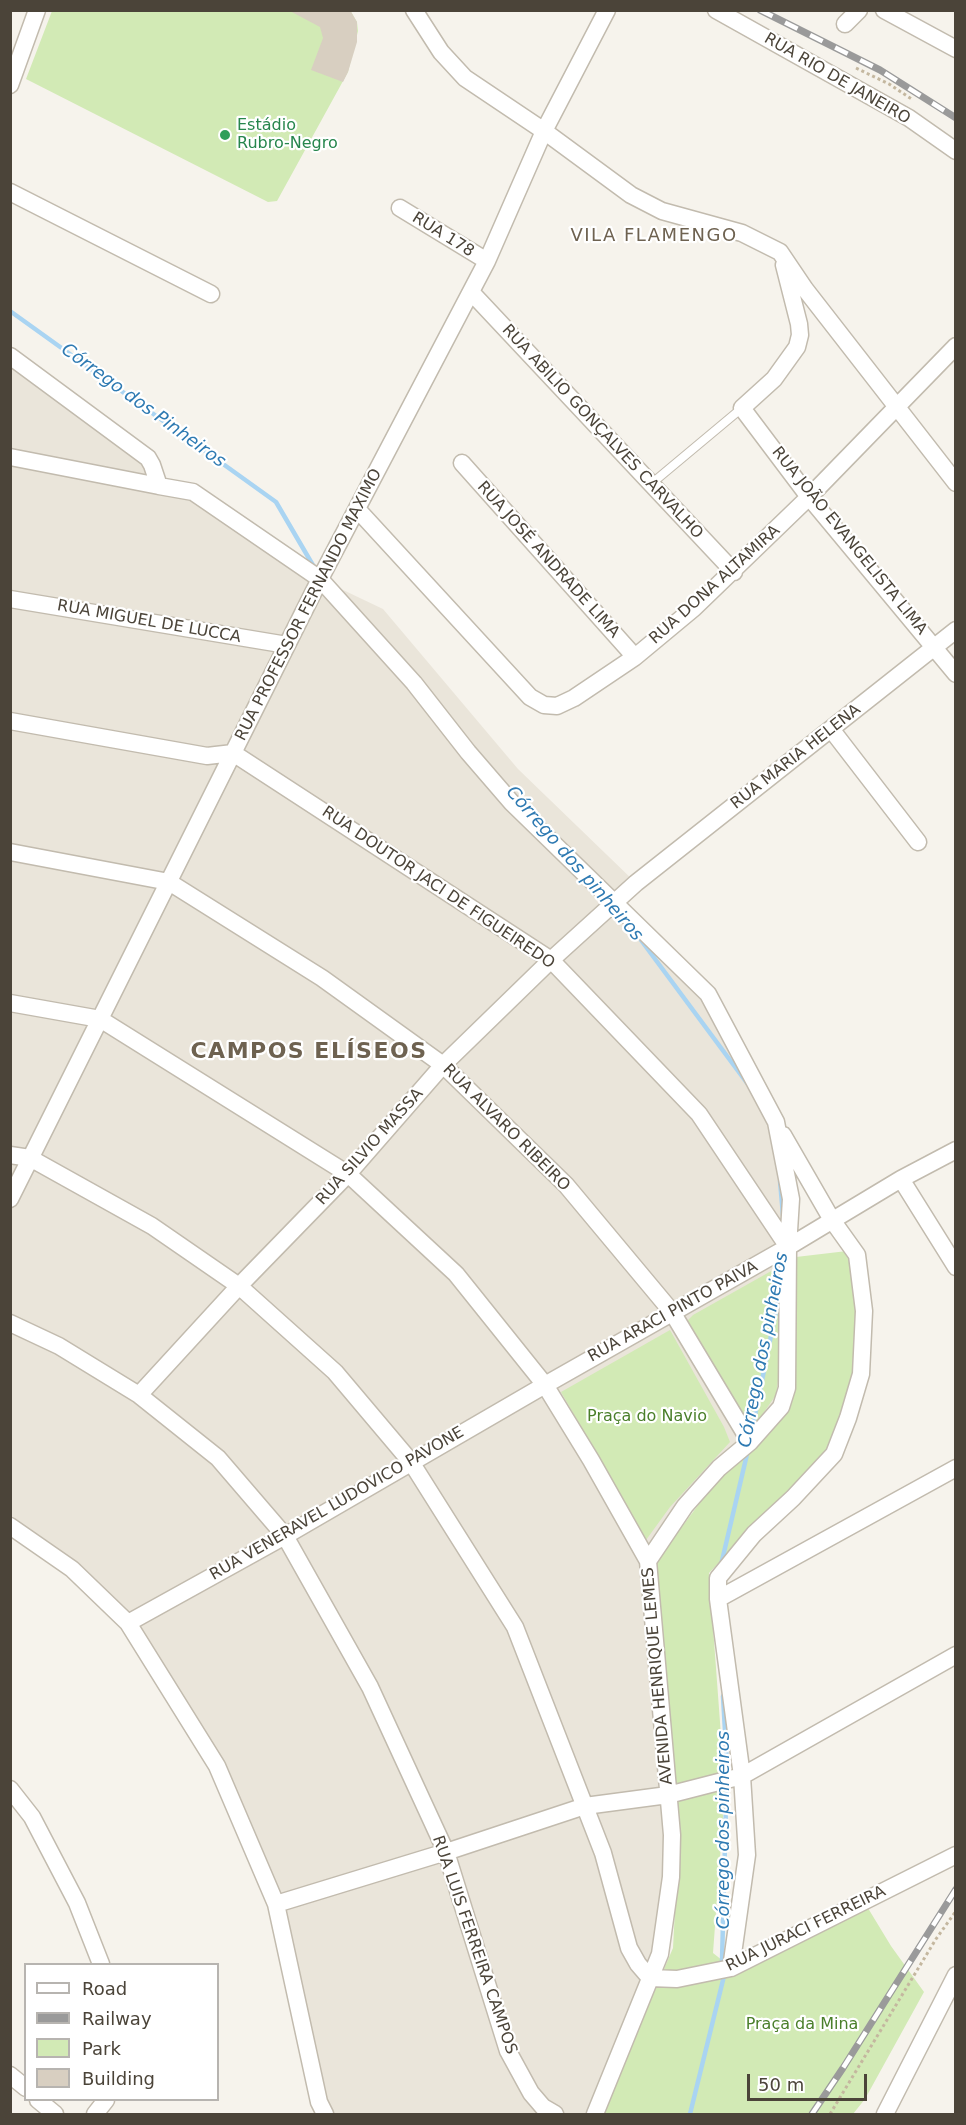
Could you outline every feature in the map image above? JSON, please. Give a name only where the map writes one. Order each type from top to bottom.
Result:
[{"type":"street","points":[[10,85],[37,10]]},
{"type":"street","points":[[414,10],[441,52],[465,78],[544,131],[631,195],[662,210],[742,233],[780,252],[805,289],[956,483]]},
{"type":"street","name":"RUA PROFESSOR FERNANDO MAXIMO","points":[[10,1199],[320,579],[487,261],[544,131],[607,10]]},
{"type":"street","name":"RUA RIO DE JANEIRO","points":[[716,10],[909,118],[956,151]]},
{"type":"street","points":[[845,24],[859,10]]},
{"type":"street","points":[[884,10],[956,49]]},
{"type":"street","points":[[10,192],[211,294]]},
{"type":"street","name":"RUA 178","points":[[400,208],[487,261]]},
{"type":"street","points":[[742,408],[774,379],[797,347],[800,335],[780,252]]},
{"type":"street","name":"RUA ABILIO GONÇALVES CARVALHO","points":[[471,291],[734,572]]},
{"type":"street","name":"RUA DONA ALTAMIRA","points":[[357,509],[530,697],[544,705],[557,706],[574,698],[634,657],[694,609],[809,497],[956,346]]},
{"type":"street","points":[[10,356],[148,458],[159,486]]},
{"type":"street","name":"RUA JOÃO EVANGELISTA LIMA","points":[[742,408],[809,497],[956,674]]},
{"type":"street","name":"AVENIDA HENRIQUE LEMES","points":[[10,457],[193,492],[320,579],[414,683],[468,752],[512,803],[708,994],[776,1122],[791,1199],[788,1247],[787,1388],[782,1407],[750,1442],[719,1468],[685,1506],[648,1561],[672,1835],[672,1876],[660,1954],[596,2115]]},
{"type":"street","name":"RUA JOSÉ ANDRADE LIMA","points":[[462,463],[634,657]]},
{"type":"street","name":"RUA MIGUEL DE LUCCA","points":[[10,599],[287,645]]},
{"type":"street","name":"RUA MARIA HELENA","points":[[636,883],[956,630]]},
{"type":"street","points":[[10,721],[207,756],[233,753]]},
{"type":"street","points":[[831,729],[918,842]]},
{"type":"street","name":"RUA DOUTOR JACI DE FIGUEIREDO","points":[[233,753],[551,960],[699,1114],[788,1247]]},
{"type":"street","name":"RUA ALVARO RIBEIRO","points":[[10,852],[169,882],[322,978],[443,1065],[566,1185],[672,1312],[750,1442]]},
{"type":"street","name":"RUA SILVIO MASSA","points":[[139,1395],[239,1286],[348,1174],[443,1065],[551,960],[636,883]]},
{"type":"street","points":[[10,1003],[100,1018],[348,1174],[456,1274],[545,1384],[648,1561]]},
{"type":"street","points":[[731,1968],[747,1855],[742,1776],[718,1599],[718,1578],[754,1534],[793,1498],[834,1454],[861,1374],[864,1311],[857,1255],[832,1220],[776,1122]]},
{"type":"street","name":"RUA ARACI PINTO PAIVA","points":[[545,1384],[788,1247],[901,1179],[956,1150]]},
{"type":"street","points":[[10,1155],[30,1158],[152,1226],[239,1286],[335,1372],[411,1462],[515,1628],[603,1853],[629,1948],[638,1964],[650,1978]]},
{"type":"street","points":[[901,1179],[956,1267]]},
{"type":"street","name":"RUA LUIS FERREIRA CAMPOS","points":[[10,1323],[59,1346],[139,1395],[218,1458],[285,1536],[370,1687],[446,1852],[508,2051],[531,2092],[543,2107],[555,2115]]},
{"type":"street","name":"RUA VENERAVEL LUDOVICO PAVONE","points":[[128,1623],[285,1536],[545,1384]]},
{"type":"street","points":[[718,1599],[956,1468]]},
{"type":"street","points":[[10,1526],[72,1569],[128,1623],[217,1766],[276,1904],[319,2102],[325,2115]]},
{"type":"street","points":[[276,1904],[446,1852],[585,1806],[668,1795],[742,1776],[956,1655]]},
{"type":"street","points":[[10,1789],[32,1817],[77,1903],[100,1963]]},
{"type":"street","name":"RUA JURACI FERREIRA","points":[[650,1978],[677,1979],[731,1968],[956,1855]]},
{"type":"street","points":[[885,2115],[956,1975]]},
{"type":"street","points":[[10,2075],[24,2086]]},
{"type":"street","points":[[39,2101],[56,2115]]},
{"type":"street","points":[[95,2115],[105,2101]]},
{"type":"lane","points":[[651,484],[742,408]]},
{"type":"path","points":[[830,2115],[936,1939],[956,1911]]},
{"type":"shaded area","points":[[11,356],[148,458],[159,486],[193,492],[320,579],[383,609],[518,769],[636,883],[613,902],[708,994],[776,1122],[789,1185],[787,1388],[648,1561],[672,1835],[667,1912],[595,2114],[325,2114],[276,1904],[217,1766],[128,1623],[11,1526]]},
{"type":"green space","name":"Estádio Rubro-Negro","points":[[350,10],[357,22],[358,31],[348,72],[277,201],[268,202],[26,79],[52,11]]},
{"type":"green space","name":"Praça da Mina","points":[[847,1251],[864,1315],[861,1374],[827,1449],[709,1573],[725,1790],[713,1953],[727,1964],[860,1895],[891,1946],[924,1992],[865,2099],[853,2114],[602,2114],[673,1948],[679,1833],[655,1563],[722,1473],[779,1421],[796,1257]]},
{"type":"green space","points":[[773,1270],[779,1274],[780,1366],[776,1395],[752,1429],[687,1321],[693,1315]]},
{"type":"green space","name":"Praça do Navio","points":[[670,1330],[730,1442],[670,1507],[646,1540],[561,1392]]},
{"type":"building","points":[[288,10],[350,10],[357,22],[357,42],[343,82],[311,70],[323,38],[320,27]]},
{"type":"waterway","name":"Córrego dos Pinheiros","points":[[10,311],[276,502],[314,567]]},
{"type":"waterway","name":"Córrego dos pinheiros","points":[[638,936],[747,1083]]},
{"type":"waterway","name":"Córrego dos pinheiros","points":[[780,1181],[783,1215]]},
{"type":"waterway","name":"Córrego dos pinheiros","points":[[752,1430],[781,1286]]},
{"type":"waterway","name":"Córrego dos pinheiros","points":[[721,1565],[748,1450]]},
{"type":"waterway","name":"Córrego dos pinheiros","points":[[723,1696],[727,1766],[722,1961],[726,1964]]},
{"type":"waterway","name":"Córrego dos pinheiros","points":[[690,2114],[725,1972]]},
{"type":"railway","points":[[760,10],[880,70],[956,118]]},
{"type":"railway","points":[[812,2114],[956,1889]]},
{"type":"place","name":"Estádio Rubro-Negro","points":[[225,135]]},
{"type":"district","name":"VILA FLAMENGO","points":[[654,236]]},
{"type":"district","name":"CAMPOS ELÍSEOS","points":[[309,1052]]}]
